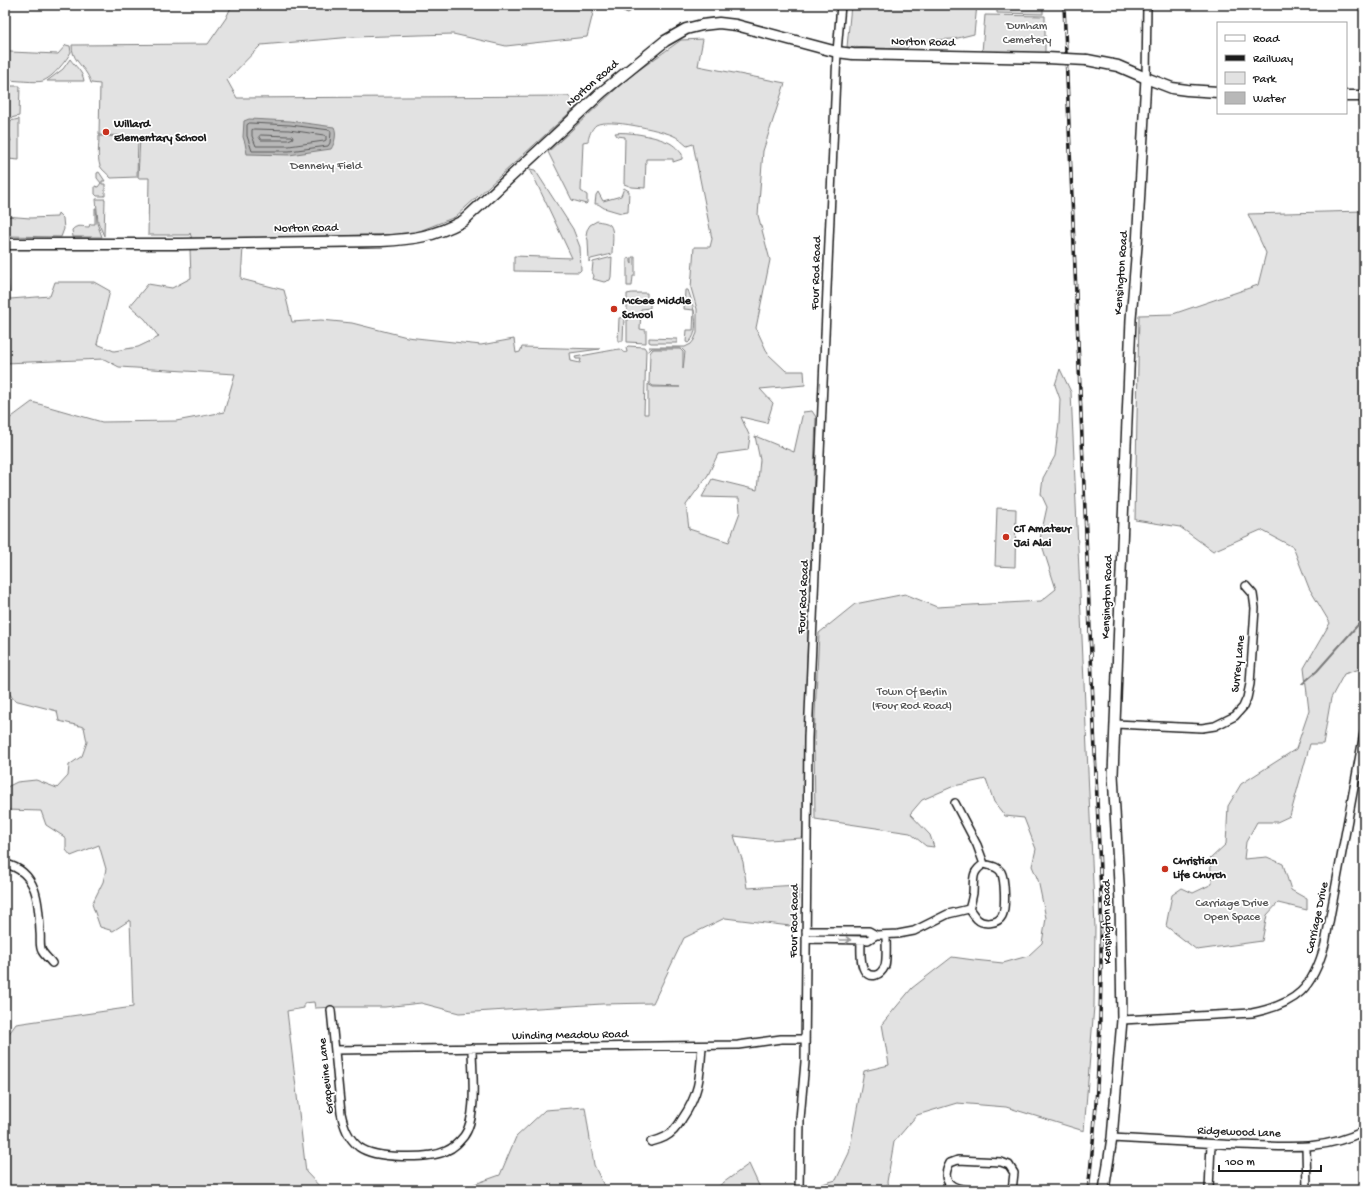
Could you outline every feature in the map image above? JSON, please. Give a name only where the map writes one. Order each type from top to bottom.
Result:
[{"type":"main road","name":"Norton Road","points":[[5,244],[198,243],[411,239],[424,237],[463,221],[608,87],[665,41],[686,29],[702,25],[719,23],[736,25],[837,52],[875,55],[1087,60],[1113,64],[1172,88],[1217,92]]},
{"type":"main road","points":[[1347,96],[1364,96]]},
{"type":"street","name":"Four Rod Road","points":[[799,1190],[800,1126],[804,1083],[805,1039],[808,738],[837,52],[841,5]]},
{"type":"street","name":"Kensington Road","points":[[1104,1190],[1112,1138],[1122,1020],[1120,902],[1113,774],[1131,319],[1137,246],[1146,78],[1148,5]]},
{"type":"street","name":"Surrey Lane","points":[[1115,724],[1202,728],[1215,726],[1235,716],[1243,707],[1250,684],[1255,608],[1253,594],[1246,586]]},
{"type":"street","name":"Carriage Drive","points":[[1122,1020],[1252,1012],[1272,1009],[1287,1002],[1301,992],[1312,979],[1320,961],[1325,944],[1364,733]]},
{"type":"street","points":[[955,803],[977,845],[984,864]]},
{"type":"street","points":[[5,864],[14,866],[26,874],[35,889],[39,907],[41,950],[52,963]]},
{"type":"street","points":[[984,864],[995,867],[1001,872],[1004,880],[1004,906],[1002,916],[996,922],[987,923],[977,920],[969,909],[973,895],[973,876],[978,868],[984,864]]},
{"type":"street","points":[[806,931],[869,931],[876,935],[898,934],[914,931],[948,914],[969,909]]},
{"type":"street","points":[[806,939],[868,940],[876,935]]},
{"type":"street","points":[[861,940],[861,962],[863,969],[869,974],[876,975],[882,972],[885,966],[886,935]]},
{"type":"street","name":"Grapevine Lane","points":[[331,1010],[340,1113],[350,1139],[361,1148],[372,1153],[383,1155],[433,1156],[446,1152],[456,1145],[465,1134],[470,1123],[473,1109],[472,1048]]},
{"type":"street","name":"Winding Meadow Road","points":[[335,1050],[702,1046],[738,1045],[781,1038],[805,1039]]},
{"type":"street","points":[[651,1142],[665,1137],[676,1128],[688,1110],[696,1094],[700,1075],[702,1046]]},
{"type":"street","name":"Ridgewood Lane","points":[[1112,1138],[1211,1144],[1306,1147],[1329,1144],[1350,1138],[1364,1131]]},
{"type":"street","points":[[1209,1190],[1211,1144]]},
{"type":"street","points":[[1306,1147],[1307,1190]]},
{"type":"street","points":[[971,1190],[959,1189],[951,1185],[946,1179],[947,1170],[950,1163],[958,1160],[1001,1162],[1009,1165],[1014,1173],[1012,1190]]},
{"type":"green space","name":"Dennehy Field","points":[[232,5],[595,5],[587,37],[506,46],[453,34],[353,37],[261,45],[227,80],[237,98],[568,96],[578,105],[455,217],[412,234],[192,239],[190,233],[189,235],[148,235],[149,178],[138,178],[140,136],[99,135],[100,84],[91,83],[88,75],[75,58],[72,45],[208,44],[226,18]]},
{"type":"green space","points":[[851,5],[977,5],[974,34],[954,39],[913,41],[906,49],[847,47]]},
{"type":"green space","points":[[997,5],[1043,5],[1043,14],[997,13]]},
{"type":"green space","name":"Dunham Cemetery","points":[[985,15],[1045,16],[1045,53],[982,52]]},
{"type":"green space","points":[[703,39],[698,66],[785,83],[763,151],[758,215],[770,260],[756,328],[768,354],[786,371],[804,371],[805,385],[760,389],[773,403],[767,423],[741,417],[750,437],[748,450],[718,454],[708,475],[686,505],[689,529],[729,542],[740,512],[739,498],[702,497],[712,479],[757,490],[760,460],[755,436],[794,452],[803,412],[812,411],[816,417],[807,662],[803,838],[768,840],[734,836],[743,862],[747,888],[798,885],[798,927],[725,918],[684,938],[653,1003],[602,1004],[459,1013],[421,1003],[385,1007],[315,1008],[314,1002],[304,1003],[304,1008],[287,1011],[306,1172],[323,1190],[5,1190],[5,1039],[16,1024],[133,1007],[130,920],[113,931],[100,927],[92,904],[103,882],[106,869],[99,845],[71,856],[66,850],[66,838],[46,825],[41,811],[5,810],[5,788],[17,782],[36,780],[57,788],[68,776],[69,765],[82,756],[87,742],[84,727],[59,721],[57,711],[14,700],[5,687],[5,422],[32,402],[102,422],[176,421],[224,412],[235,374],[119,367],[104,359],[5,363],[5,280],[8,280],[10,299],[50,296],[55,282],[94,282],[110,291],[97,344],[114,351],[138,347],[159,337],[145,319],[130,306],[148,284],[172,288],[191,278],[190,249],[243,247],[241,279],[284,290],[292,322],[321,320],[352,323],[407,337],[481,345],[514,339],[516,353],[520,352],[522,347],[600,349],[570,353],[571,361],[580,363],[581,359],[576,359],[575,357],[619,349],[623,352],[627,352],[626,348],[628,346],[644,347],[646,350],[644,414],[648,414],[648,384],[653,387],[680,387],[653,386],[649,383],[650,353],[653,349],[680,349],[683,352],[683,369],[685,352],[681,348],[652,348],[648,352],[649,347],[685,347],[691,344],[697,333],[697,309],[691,288],[694,247],[710,247],[712,239],[693,144],[687,146],[672,135],[656,130],[612,123],[602,123],[596,125],[588,141],[583,142],[581,191],[587,195],[586,204],[572,200],[548,152],[629,77],[681,40]]},
{"type":"green space","points":[[66,45],[70,46],[71,52],[59,68],[47,79],[36,82],[5,80],[5,46],[10,52],[58,54]]},
{"type":"green space","points":[[70,59],[80,72],[84,81],[47,81],[63,69]]},
{"type":"green space","points":[[8,86],[20,86],[19,116],[11,118],[8,116]]},
{"type":"green space","points":[[19,119],[19,160],[8,159],[5,144],[11,141],[9,136],[10,121]]},
{"type":"green space","points":[[615,133],[640,134],[668,142],[682,154],[682,159],[673,162],[673,159],[646,159],[645,188],[632,187],[624,184],[625,137],[617,136]]},
{"type":"green space","points":[[99,136],[138,137],[137,177],[111,178],[102,169],[100,166],[98,151]]},
{"type":"green space","points":[[530,169],[535,170],[573,229],[580,247],[581,270],[579,272],[514,271],[514,256],[572,258]]},
{"type":"green space","points":[[99,172],[105,181],[102,181],[102,184],[105,184],[105,196],[97,196],[95,194],[95,186],[98,187],[101,183],[97,178],[97,173]]},
{"type":"green space","points":[[624,188],[629,191],[628,212],[621,213],[595,204],[596,195],[598,192],[603,201],[621,196]]},
{"type":"green space","points":[[96,199],[105,199],[104,236],[98,222]]},
{"type":"green space","points":[[95,208],[97,223],[102,237],[73,237],[72,230],[74,228],[80,226],[89,227],[90,224],[95,224]]},
{"type":"green space","name":"Carriage Drive Open Space","points":[[1364,211],[1363,668],[1344,674],[1331,698],[1323,744],[1310,744],[1290,816],[1277,822],[1257,822],[1246,842],[1244,859],[1267,857],[1283,864],[1291,890],[1307,899],[1307,910],[1278,903],[1267,915],[1262,941],[1197,950],[1166,926],[1172,895],[1182,888],[1193,893],[1212,884],[1210,859],[1226,844],[1228,806],[1241,784],[1296,749],[1309,711],[1304,668],[1330,623],[1309,588],[1293,547],[1261,530],[1213,551],[1180,527],[1135,520],[1139,315],[1173,314],[1258,285],[1266,253],[1248,214]]},
{"type":"green space","points":[[58,213],[63,218],[64,229],[61,237],[5,236],[5,216],[30,218],[57,217]]},
{"type":"green space","points":[[597,221],[607,223],[612,228],[612,254],[591,259],[589,262],[588,240],[586,235],[590,225]]},
{"type":"green space","points":[[612,257],[610,280],[604,282],[593,279],[593,262]]},
{"type":"green space","points":[[632,257],[635,257],[635,276],[633,276],[632,286],[627,286],[627,259],[631,258],[632,264]]},
{"type":"green space","points":[[685,290],[688,290],[694,310],[684,309]]},
{"type":"green space","points":[[647,293],[647,299],[650,299],[650,308],[641,309],[640,329],[646,330],[646,343],[627,342],[627,294]]},
{"type":"green space","points":[[694,311],[695,332],[688,343],[686,342],[687,330],[693,330]]},
{"type":"green space","points":[[624,317],[623,341],[618,341],[619,318]]},
{"type":"green space","points":[[649,338],[677,339],[677,343],[651,343],[649,342]]},
{"type":"green space","name":"Town Of Berlin (Four Rod Road)","points":[[1060,369],[1071,392],[1095,928],[1094,1006],[1084,1131],[1006,1107],[957,1103],[917,1115],[894,1142],[887,1182],[889,1190],[811,1190],[812,1187],[836,1180],[849,1153],[864,1071],[889,1065],[882,1024],[912,988],[952,957],[1003,963],[1028,956],[1042,943],[1046,918],[1038,880],[1032,866],[1036,849],[1024,818],[1005,816],[994,802],[986,779],[954,786],[922,800],[910,814],[930,835],[934,847],[926,846],[910,833],[815,819],[814,736],[819,633],[855,604],[905,594],[937,607],[1041,601],[1056,589],[1040,539],[1047,507],[1041,494],[1043,478],[1055,456],[1059,423],[1060,399],[1055,385]]},
{"type":"green space","name":"CT Amateur Jai Alai","points":[[997,508],[1016,509],[1015,567],[995,566]]},
{"type":"green space","points":[[585,1107],[594,1165],[606,1190],[458,1190],[500,1175],[516,1137],[545,1110]]},
{"type":"green space","points":[[749,1164],[761,1190],[700,1190],[716,1188]]},
{"type":"water","points":[[607,5],[640,5],[628,13]]},
{"type":"water","points":[[249,119],[290,121],[334,127],[334,141],[331,149],[289,155],[247,154],[243,137],[244,121]]},
{"type":"waterway","points":[[1302,684],[1317,671],[1364,618]]},
{"type":"railway","points":[[1064,5],[1101,895],[1098,1080],[1088,1190]]},
{"type":"place","name":"Willard Elementary School","points":[[106,132]]},
{"type":"place","name":"McGee Middle School","points":[[614,309]]},
{"type":"place","name":"CT Amateur Jai Alai","points":[[1006,537]]},
{"type":"place","name":"Christian Life Church","points":[[1165,869]]}]
